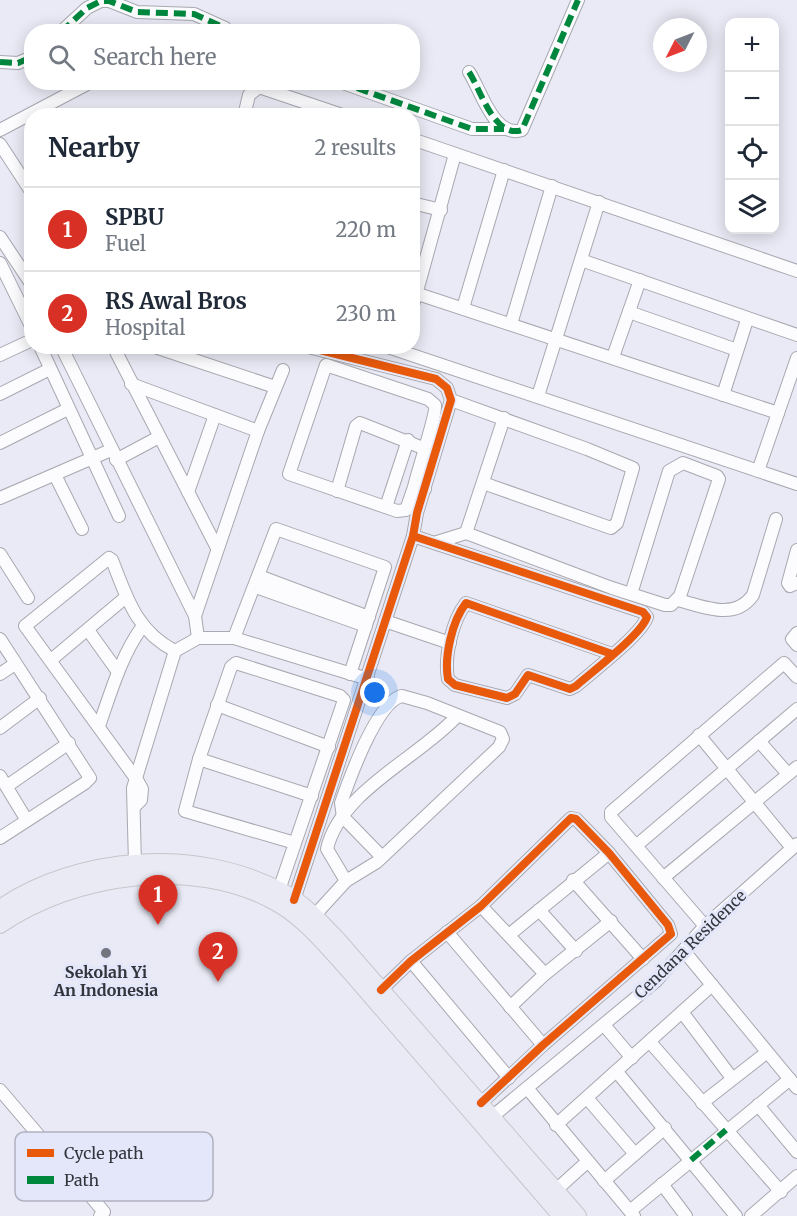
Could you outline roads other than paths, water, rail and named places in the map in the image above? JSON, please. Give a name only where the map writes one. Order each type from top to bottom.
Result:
[{"type":"main road","points":[[0,908],[18,896],[54,881],[91,869],[135,864],[190,864],[224,870],[279,890],[314,916],[381,990],[561,1216]]},
{"type":"main road","points":[[0,925],[23,909],[61,894],[132,877],[189,878],[234,886],[275,902],[316,935],[448,1077],[481,1103],[578,1216]]},
{"type":"street","points":[[420,110],[472,129],[519,131],[525,126],[578,0]]},
{"type":"street","points":[[69,24],[101,1],[109,1],[137,12],[194,14],[216,24]]},
{"type":"street","points":[[0,63],[18,63],[24,60]]},
{"type":"street","points":[[469,72],[493,115],[504,129]]},
{"type":"street","points":[[42,108],[76,90]]},
{"type":"street","points":[[246,108],[249,95],[255,90]]},
{"type":"street","points":[[268,90],[321,108]]},
{"type":"street","points":[[362,90],[413,108]]},
{"type":"street","points":[[0,130],[24,117]]},
{"type":"street","points":[[420,142],[797,271]]},
{"type":"street","points":[[0,144],[24,178]]},
{"type":"street","points":[[420,262],[441,210],[455,154]]},
{"type":"street","points":[[463,308],[504,170]]},
{"type":"street","points":[[511,324],[552,186]]},
{"type":"street","points":[[538,396],[599,202]]},
{"type":"street","points":[[420,205],[441,210]]},
{"type":"street","points":[[0,237],[24,273]]},
{"type":"street","points":[[581,260],[747,320],[797,335]]},
{"type":"street","points":[[0,263],[5,291],[24,317]]},
{"type":"street","points":[[613,357],[640,280]]},
{"type":"street","points":[[420,294],[778,413]]},
{"type":"street","points":[[629,312],[737,350]]},
{"type":"street","points":[[723,395],[747,320]]},
{"type":"street","points":[[0,355],[24,344]]},
{"type":"street","points":[[43,354],[119,516]]},
{"type":"street","points":[[65,354],[195,616],[198,638]]},
{"type":"street","points":[[117,354],[217,548]]},
{"type":"street","points":[[176,354],[275,387]]},
{"type":"street","points":[[294,900],[368,680],[413,536],[419,488],[423,448],[437,413],[432,401],[326,365],[289,474],[397,511],[406,510],[419,488],[451,400],[447,388],[436,379],[336,354]]},
{"type":"street","points":[[416,354],[797,484]]},
{"type":"street","points":[[758,471],[797,358]]},
{"type":"street","points":[[0,394],[50,369]]},
{"type":"street","points":[[195,616],[258,431],[283,370]]},
{"type":"street","points":[[131,384],[258,431]]},
{"type":"street","points":[[451,400],[633,468],[617,523],[611,528],[483,483]]},
{"type":"street","points":[[0,443],[68,409]]},
{"type":"street","points":[[188,492],[215,415]]},
{"type":"street","points":[[466,533],[504,418]]},
{"type":"street","points":[[337,491],[358,424],[362,423],[423,448]]},
{"type":"street","points":[[0,498],[93,458],[113,455],[159,436]]},
{"type":"street","points":[[386,507],[408,440]]},
{"type":"street","points":[[631,594],[669,471],[678,465],[688,464],[717,476],[719,479],[678,600]]},
{"type":"street","points":[[55,475],[82,529]]},
{"type":"street","points":[[436,542],[466,533],[665,605],[678,600],[717,610],[732,610],[747,604],[753,595],[776,519]]},
{"type":"street","points":[[234,639],[276,529],[381,564],[385,568],[350,674]]},
{"type":"street","points":[[413,536],[643,612],[647,617],[642,627],[612,654],[570,689],[528,675],[515,694],[507,698],[455,685],[448,680],[450,643],[466,603],[612,654]]},
{"type":"street","points":[[797,550],[788,584],[790,586],[797,583]]},
{"type":"street","points":[[0,554],[28,598]]},
{"type":"street","points":[[137,780],[25,627],[41,610],[107,558],[112,560],[126,597],[142,627],[175,651]]},
{"type":"street","points":[[257,582],[368,622]]},
{"type":"street","points":[[51,660],[126,597]]},
{"type":"street","points":[[385,621],[450,643]]},
{"type":"street","points":[[99,726],[118,672],[133,639],[142,627]]},
{"type":"street","points":[[88,630],[118,672]]},
{"type":"street","points":[[797,633],[792,639],[797,645]]},
{"type":"street","points":[[135,864],[135,806],[132,798],[175,651],[198,638],[234,639],[368,680]]},
{"type":"street","points":[[0,639],[90,778],[86,783],[26,819],[0,838]]},
{"type":"street","points":[[279,890],[344,700],[340,696],[237,663],[231,667],[217,705],[184,807],[186,813],[295,843]]},
{"type":"street","points":[[705,926],[612,817],[611,810],[784,663],[797,678]]},
{"type":"street","points":[[0,674],[15,664]]},
{"type":"street","points":[[314,916],[346,881],[367,870],[382,857],[502,742],[503,737],[497,730],[427,703],[402,696],[387,705],[373,728],[341,803],[343,817],[382,857]]},
{"type":"street","points":[[0,728],[40,698]]},
{"type":"street","points":[[217,705],[329,747]]},
{"type":"street","points":[[637,845],[797,709]]},
{"type":"street","points":[[346,881],[327,849],[343,817],[389,772],[457,716]]},
{"type":"street","points":[[699,735],[794,846]]},
{"type":"street","points":[[663,878],[792,770],[759,741]]},
{"type":"street","points":[[26,819],[3,781],[69,743]]},
{"type":"street","points":[[199,759],[312,796]]},
{"type":"street","points":[[381,990],[411,961],[481,906],[571,818],[576,819],[609,853],[671,930],[670,935],[543,1045],[481,1103]]},
{"type":"street","name":"Cendana Residence","points":[[493,1116],[656,981],[705,926],[794,846]]},
{"type":"street","points":[[510,934],[573,880],[609,853]]},
{"type":"street","points":[[573,880],[643,958]]},
{"type":"street","points":[[481,906],[510,934],[545,974]]},
{"type":"street","points":[[539,910],[576,951]]},
{"type":"street","points":[[510,1007],[545,974],[611,921]]},
{"type":"street","points":[[447,932],[543,1045]]},
{"type":"street","points":[[527,1088],[632,1214],[662,1184],[726,1130],[758,1105],[793,1083],[684,951]]},
{"type":"street","points":[[411,961],[510,1078]]},
{"type":"street","points":[[556,1125],[712,985]]},
{"type":"street","points":[[682,1012],[732,1078]]},
{"type":"street","points":[[604,1025],[632,1058]]},
{"type":"street","points":[[650,1042],[781,1192]]},
{"type":"street","points":[[702,1103],[766,1053]]},
{"type":"street","points":[[617,1072],[736,1216]]},
{"type":"street","points":[[0,1090],[36,1132]]},
{"type":"street","points":[[586,1098],[635,1154]]},
{"type":"street","points":[[758,1105],[797,1152]]},
{"type":"street","points":[[604,1181],[665,1128]]},
{"type":"street","points":[[556,1190],[587,1162]]},
{"type":"street","points":[[751,1216],[797,1176]]},
{"type":"street","points":[[662,1184],[686,1216]]},
{"type":"street","points":[[95,1201],[104,1212],[100,1216]]},
{"type":"street","points":[[762,1206],[772,1216]]},
{"type":"place","name":"SPBU","points":[[158,925]]},
{"type":"place","name":"Sekolah Yi An Indonesia","points":[[106,953]]},
{"type":"place","name":"RS Awal Bros","points":[[218,982]]}]
